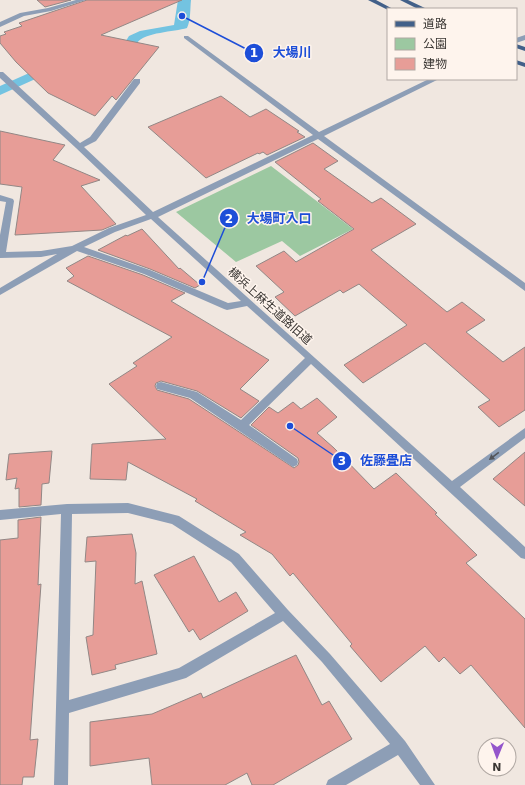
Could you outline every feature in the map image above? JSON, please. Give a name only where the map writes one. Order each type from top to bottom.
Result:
[{"type":"main road","points":[[371,0],[388,8]]},
{"type":"main road","points":[[403,0],[422,8]]},
{"type":"street","points":[[0,25],[22,14],[49,10],[83,0]]},
{"type":"street","points":[[186,37],[525,288]]},
{"type":"street","name":"横浜上麻生道路旧道","points":[[1,75],[79,146],[152,216],[311,358],[525,554]]},
{"type":"street","points":[[0,292],[77,248],[132,221],[152,216],[433,80]]},
{"type":"street","points":[[79,146],[93,140],[137,81]]},
{"type":"street","points":[[0,198],[10,201],[0,255],[41,254],[77,248],[147,272],[227,307],[248,303]]},
{"type":"street","points":[[242,426],[311,358]]},
{"type":"street","points":[[161,386],[193,395],[242,426],[293,462]]},
{"type":"street","points":[[452,487],[525,432]]},
{"type":"street","points":[[0,515],[67,509],[128,508],[175,520],[235,558],[284,614],[326,658],[400,746],[428,785]]},
{"type":"street","points":[[61,785],[67,509]]},
{"type":"street","points":[[62,709],[182,674],[284,614]]},
{"type":"street","points":[[333,785],[400,746]]},
{"type":"green space","points":[[271,166],[353,229],[300,256],[282,241],[236,262],[176,212]]},
{"type":"water","points":[[178,0],[191,0],[190,18],[187,28],[153,34],[141,39],[137,43],[42,76],[0,95],[0,86],[36,70],[124,44],[129,36],[140,31],[174,25]]},
{"type":"building","points":[[37,0],[71,0],[45,7]]},
{"type":"building","points":[[87,0],[182,0],[101,35],[159,47],[116,100],[112,96],[95,116],[48,93],[16,62],[0,43],[0,36],[6,34],[4,32],[22,26],[19,23]]},
{"type":"building","points":[[221,96],[250,117],[266,109],[299,131],[297,132],[305,137],[267,155],[263,152],[258,153],[206,178],[148,127]]},
{"type":"building","points":[[0,131],[65,145],[53,160],[100,180],[81,186],[116,224],[102,230],[15,235],[22,187],[0,184]]},
{"type":"building","points":[[313,143],[338,161],[324,169],[372,203],[381,198],[416,224],[371,250],[447,312],[462,302],[485,320],[466,332],[503,362],[525,347],[525,410],[499,427],[478,407],[490,400],[425,343],[363,383],[344,365],[407,325],[359,284],[343,293],[340,290],[295,316],[275,297],[284,292],[256,266],[284,251],[296,262],[354,229],[318,201],[321,199],[275,162]]},
{"type":"building","points":[[142,229],[179,269],[180,268],[200,285],[195,288],[150,269],[98,250],[126,235],[127,236]]},
{"type":"building","points":[[88,256],[143,275],[185,293],[171,301],[269,360],[240,389],[259,401],[241,418],[197,391],[161,381],[156,383],[155,386],[157,390],[189,399],[294,468],[298,465],[298,458],[251,425],[269,407],[278,413],[293,402],[301,409],[317,398],[337,417],[317,433],[334,448],[374,489],[396,473],[477,555],[466,563],[525,619],[525,728],[471,665],[460,674],[444,657],[439,662],[425,646],[381,682],[350,646],[352,644],[293,573],[290,576],[272,554],[240,535],[246,532],[195,501],[197,499],[128,462],[126,480],[90,479],[92,444],[166,439],[109,384],[137,366],[133,363],[172,337],[67,281],[74,276],[66,268]]},
{"type":"building","points":[[52,451],[49,483],[42,484],[41,505],[19,507],[19,488],[15,489],[17,478],[6,480],[9,454]]},
{"type":"building","points":[[525,452],[525,506],[493,479]]},
{"type":"building","points":[[41,517],[38,585],[41,584],[30,740],[38,739],[34,777],[23,777],[22,785],[0,785],[0,540],[18,538],[18,520]]},
{"type":"building","points":[[132,534],[136,553],[135,584],[142,581],[157,654],[115,665],[116,669],[92,675],[86,637],[93,635],[96,561],[85,562],[87,537]]},
{"type":"building","points":[[194,556],[219,602],[236,592],[248,611],[200,640],[193,629],[189,632],[154,575]]},
{"type":"building","points":[[296,655],[322,705],[329,701],[352,739],[273,785],[252,785],[247,773],[225,785],[152,785],[149,758],[90,766],[90,722],[152,714],[201,693],[203,698]]},
{"type":"place","name":"大場川","points":[[182,16]]},
{"type":"place","name":"大場町入口","points":[[202,282]]},
{"type":"place","name":"佐藤畳店","points":[[290,426]]}]
